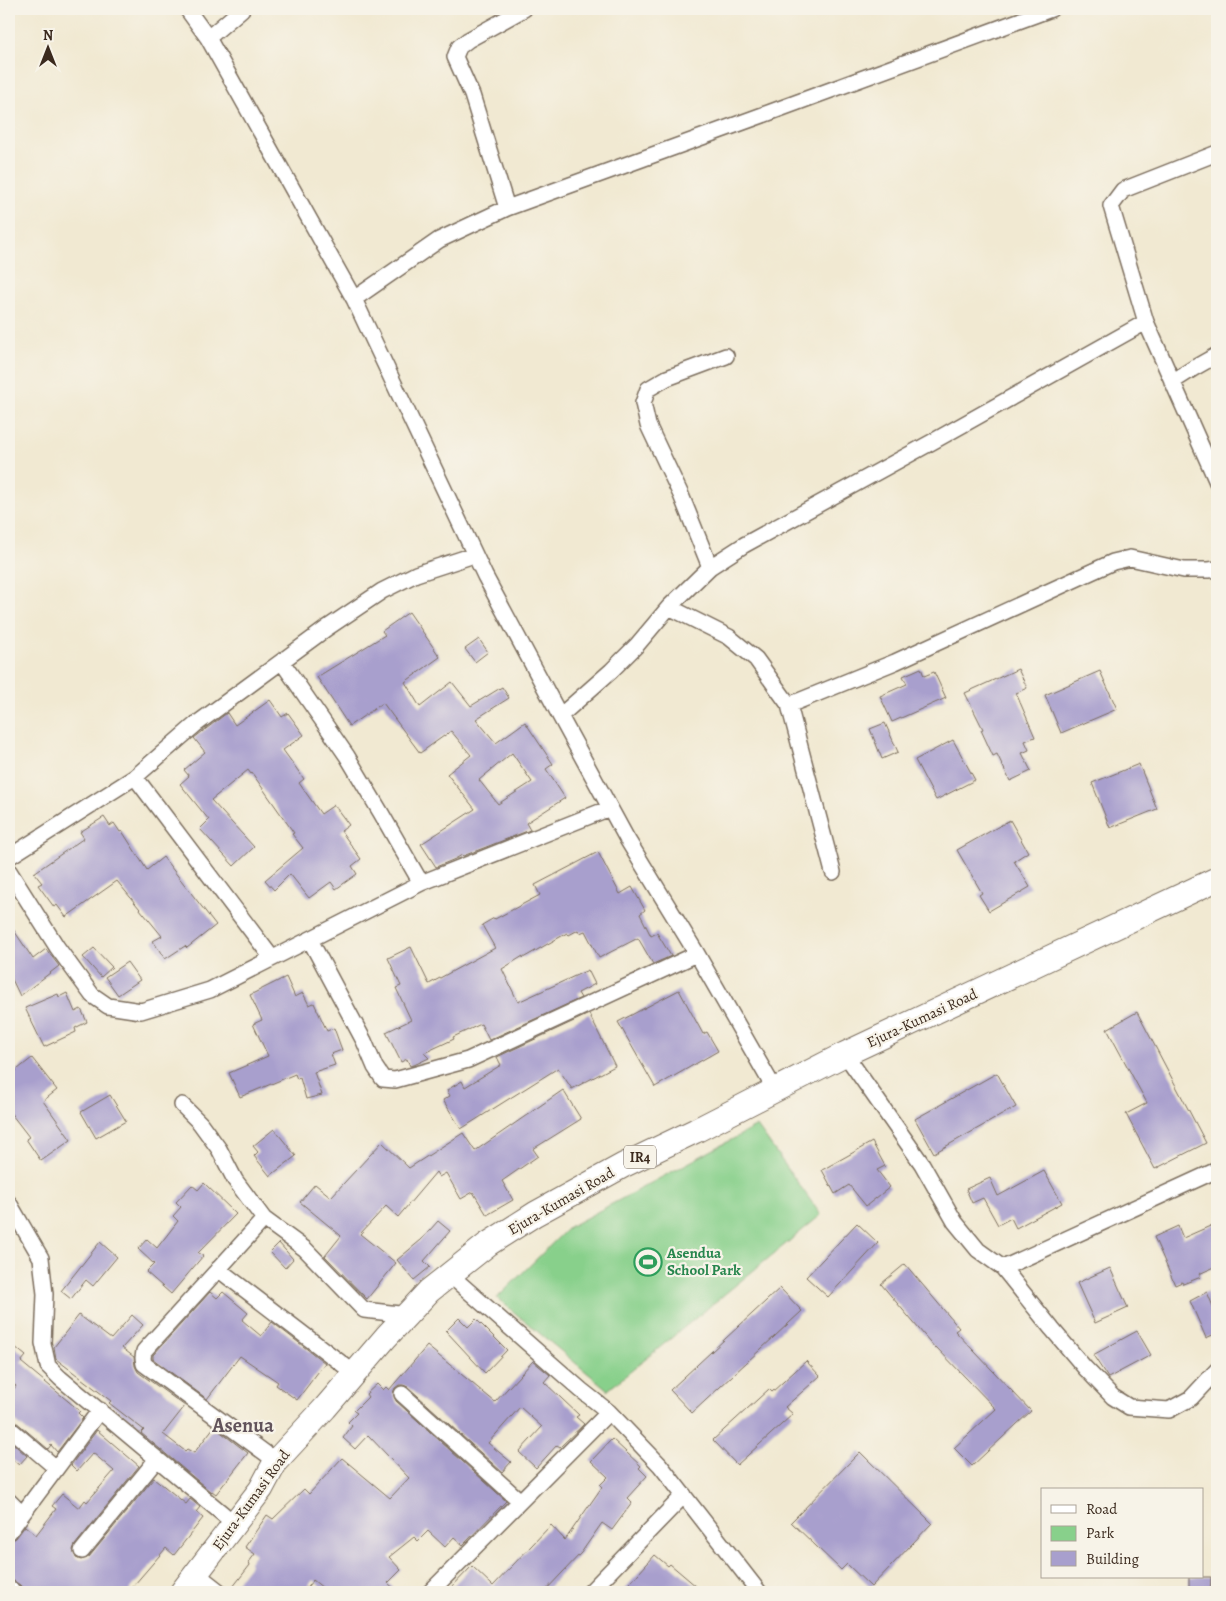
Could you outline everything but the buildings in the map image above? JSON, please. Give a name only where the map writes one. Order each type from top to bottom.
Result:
[{"type":"main road","name":"Ejura-Kumasi Road","points":[[182,1592],[261,1489],[276,1461],[325,1408],[386,1336],[429,1291],[488,1244],[535,1214],[624,1165],[845,1054],[1217,879]]},
{"type":"street","points":[[186,9],[208,38],[354,299],[474,555],[610,808],[775,1090]]},
{"type":"street","points":[[208,38],[242,9]]},
{"type":"street","points":[[506,208],[472,94],[455,57],[460,47],[468,40],[524,9]]},
{"type":"street","points":[[354,299],[440,240],[506,208],[1051,9]]},
{"type":"street","points":[[1217,153],[1123,190],[1111,206],[1146,322],[1217,482]]},
{"type":"street","points":[[560,716],[630,651],[669,607],[710,567],[744,545],[1146,322]]},
{"type":"street","points":[[1172,382],[1217,355]]},
{"type":"street","points":[[710,567],[681,495],[648,425],[643,403],[648,389],[667,378],[726,356]]},
{"type":"street","points":[[9,857],[135,777],[195,725],[327,628],[382,592],[416,574],[474,555]]},
{"type":"street","points":[[789,705],[895,662],[1113,562],[1130,558],[1184,570],[1217,569]]},
{"type":"street","points":[[669,607],[729,637],[756,659],[789,705],[833,872]]},
{"type":"street","points":[[282,662],[347,756],[382,813],[421,883]]},
{"type":"street","points":[[135,777],[272,958]]},
{"type":"street","points":[[9,871],[57,947],[92,995],[108,1006],[141,1011],[210,990],[421,883],[610,808]]},
{"type":"street","points":[[310,940],[382,1079],[395,1080],[468,1060],[697,954]]},
{"type":"street","points":[[845,1054],[922,1164],[955,1222],[978,1250],[1003,1268],[1085,1368],[1113,1397],[1130,1407],[1169,1410],[1191,1398],[1217,1370]]},
{"type":"street","points":[[182,1105],[200,1123],[219,1149],[235,1180],[264,1219],[305,1250],[364,1310],[408,1315]]},
{"type":"street","points":[[1003,1268],[1217,1170]]},
{"type":"street","points":[[9,1203],[41,1258],[45,1294],[43,1342],[48,1366],[235,1524]]},
{"type":"street","points":[[264,1219],[144,1351],[143,1358],[144,1364],[276,1461]]},
{"type":"street","points":[[218,1269],[354,1373]]},
{"type":"street","points":[[449,1274],[581,1390],[609,1412],[660,1465],[758,1592]]},
{"type":"street","points":[[402,1394],[520,1501]]},
{"type":"street","points":[[9,1532],[100,1410]]},
{"type":"street","points":[[430,1592],[609,1412]]},
{"type":"street","points":[[9,1428],[56,1468]]},
{"type":"street","points":[[82,1552],[157,1459]]},
{"type":"street","points":[[590,1592],[684,1495]]},
{"type":"street","points":[[9,1501],[22,1514]]},
{"type":"street","points":[[197,1574],[220,1592]]},
{"type":"street","points":[[9,1588],[14,1592]]},
{"type":"green space","name":"Asendua School Park","points":[[757,1126],[821,1215],[608,1390],[497,1298],[569,1227]]},
{"type":"place","name":"Asendua School Park","points":[[648,1262]]},
{"type":"district","name":"Asenua","points":[[243,1425]]}]
